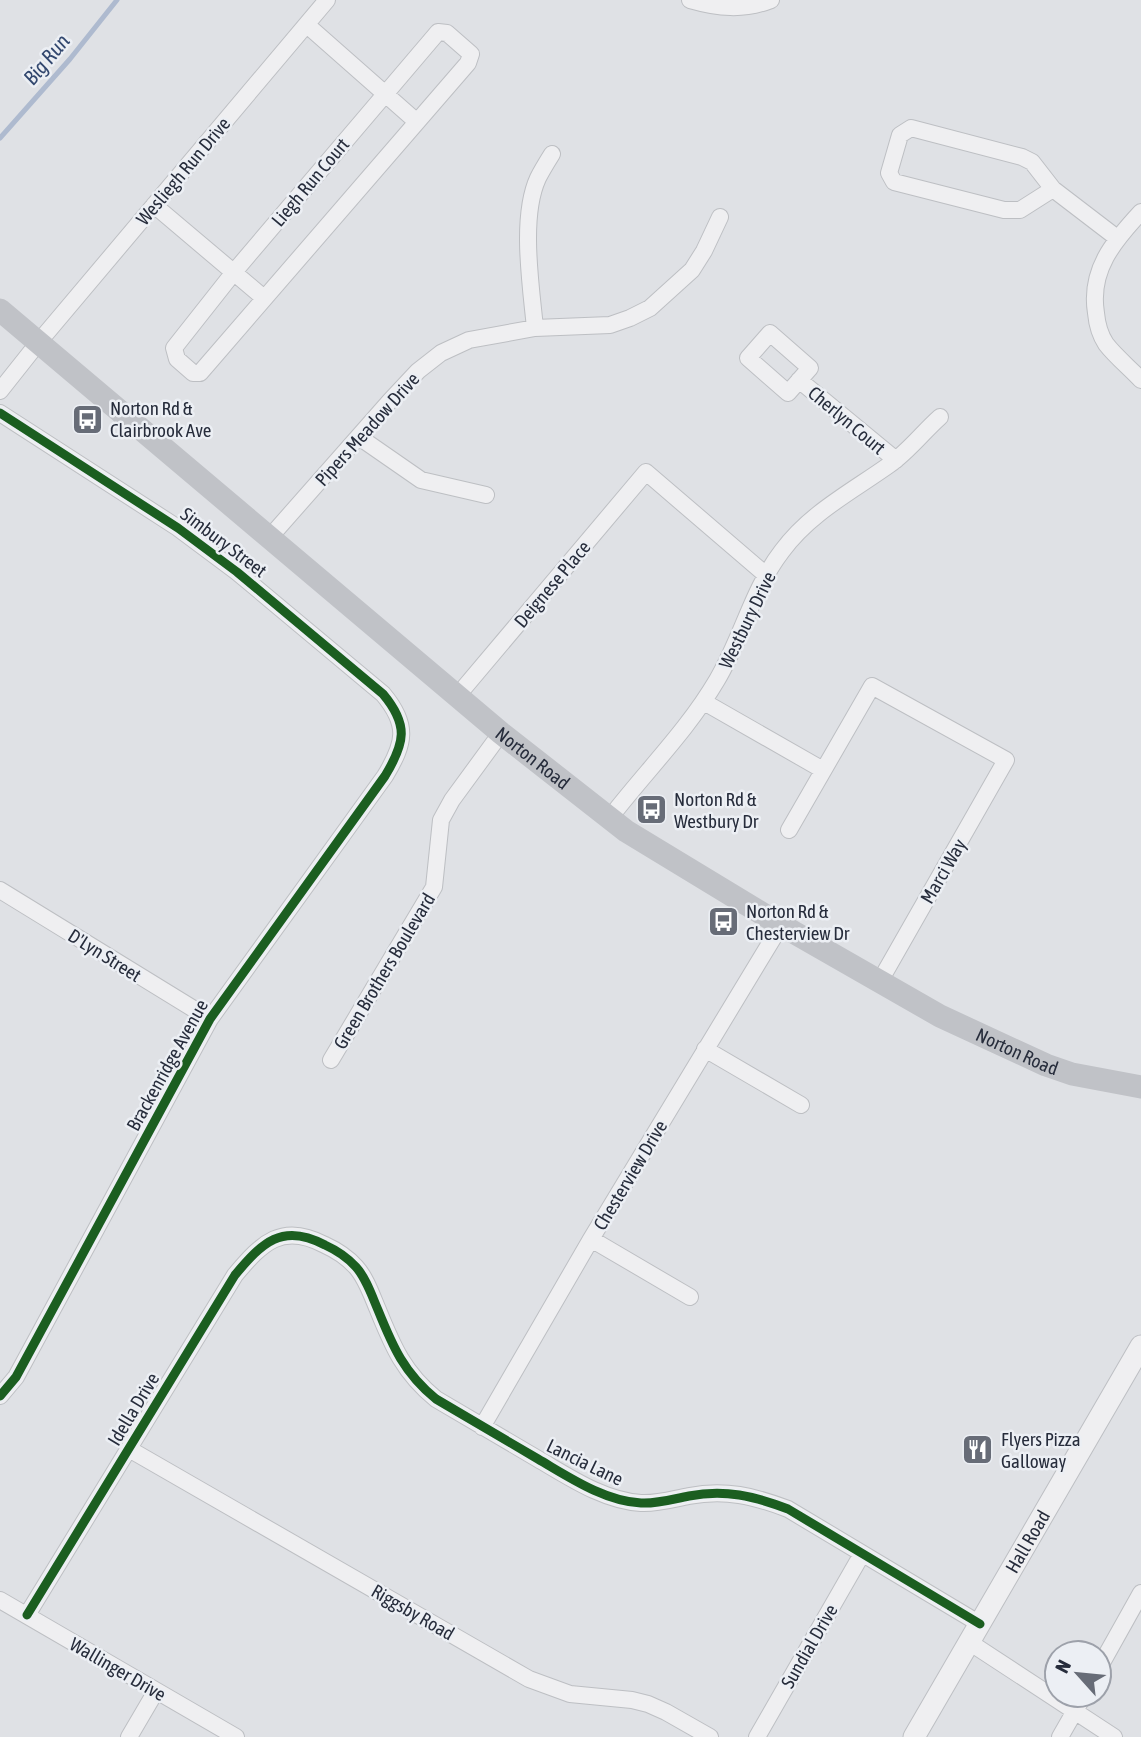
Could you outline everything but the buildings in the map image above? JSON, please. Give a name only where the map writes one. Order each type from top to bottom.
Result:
[{"type":"main road","name":"Norton Road","points":[[0,310],[501,733],[609,819],[653,849],[940,1016],[1034,1060],[1072,1074],[1141,1087]]},
{"type":"street","name":"Wesliegh Run Drive","points":[[0,391],[327,0]]},
{"type":"street","points":[[690,0],[718,7],[741,8],[771,0]]},
{"type":"street","points":[[307,25],[417,122]]},
{"type":"street","name":"Liegh Run Court","points":[[438,32],[447,33],[471,54],[468,63],[200,373],[193,373],[177,359],[174,348],[234,272],[386,93],[438,32]]},
{"type":"street","points":[[1053,189],[1020,210],[1004,210],[894,182],[889,173],[900,135],[911,128],[1022,157],[1032,162],[1053,189],[1116,238]]},
{"type":"street","points":[[535,328],[528,258],[530,217],[538,178],[552,154]]},
{"type":"street","points":[[154,205],[264,298]]},
{"type":"street","points":[[1141,212],[1116,238],[1098,271],[1095,290],[1097,321],[1107,345],[1141,380]]},
{"type":"street","name":"Pipers Meadow Drive","points":[[270,537],[418,371],[441,353],[469,340],[535,328],[610,325],[630,318],[650,307],[692,270],[720,217]]},
{"type":"street","name":"Cherlyn Court","points":[[799,380],[895,460]]},
{"type":"street","name":"Simbury Street","points":[[0,413],[178,528],[237,572],[383,694],[395,708],[402,727]]},
{"type":"street","name":"Westbury Drive","points":[[609,819],[704,702],[726,664],[766,575],[782,550],[807,523],[895,460],[940,417]]},
{"type":"street","points":[[359,437],[421,480],[486,495]]},
{"type":"street","name":"Deignese Place","points":[[458,695],[646,472],[766,575]]},
{"type":"street","name":"Marci Way","points":[[823,770],[872,686],[1006,760],[880,981]]},
{"type":"street","points":[[704,702],[823,770],[789,830]]},
{"type":"street","name":"Brackenridge Avenue","points":[[0,1396],[16,1377],[211,1019],[385,776],[398,753],[402,727]]},
{"type":"street","name":"Green Brothers Boulevard","points":[[331,1060],[433,887],[441,820],[452,800],[501,733]]},
{"type":"street","name":"D'Lyn Street","points":[[0,890],[211,1019]]},
{"type":"street","name":"Chesterview Drive","points":[[482,1427],[591,1239],[781,925]]},
{"type":"street","points":[[705,1049],[801,1105]]},
{"type":"street","name":"Lancia Lane","points":[[283,1234],[312,1238],[338,1251],[357,1268],[391,1343],[417,1384],[482,1427],[585,1486],[615,1498],[640,1503],[662,1502],[711,1492],[738,1493],[788,1509],[862,1554],[1114,1737]]},
{"type":"street","name":"Idella Drive","points":[[27,1615],[235,1275],[256,1251],[283,1234]]},
{"type":"street","points":[[591,1239],[690,1297]]},
{"type":"street","name":"Hall Road","points":[[914,1737],[1141,1346]]},
{"type":"street","name":"Riggsby Road","points":[[129,1449],[529,1678],[570,1694],[648,1704],[710,1737]]},
{"type":"street","name":"Sundial Drive","points":[[757,1737],[862,1554]]},
{"type":"street","points":[[1113,1643],[1141,1593]]},
{"type":"street","name":"Wallinger Drive","points":[[0,1600],[236,1737]]},
{"type":"street","points":[[129,1737],[156,1691]]},
{"type":"street","points":[[1060,1737],[1075,1711]]},
{"type":"waterway","name":"Big Run","points":[[0,138],[70,59],[117,0]]},
{"type":"cycle path","points":[[0,413],[178,528],[237,572],[383,694],[397,715],[401,734],[397,754],[385,776],[210,1019],[16,1377],[0,1396]]},
{"type":"cycle path","points":[[27,1615],[235,1275],[264,1245],[274,1239],[297,1235],[333,1249],[360,1271],[401,1359],[436,1399],[574,1480],[614,1498],[641,1503],[715,1493],[751,1497],[775,1504],[788,1509],[980,1624]]},
{"type":"place","name":"Norton Rd & Clairbrook Ave","points":[[87,419]]},
{"type":"place","name":"Norton Rd & Westbury Dr","points":[[651,810]]},
{"type":"place","name":"Norton Rd & Chesterview Dr","points":[[723,922]]},
{"type":"place","name":"Flyers Pizza Galloway","points":[[978,1450]]}]
